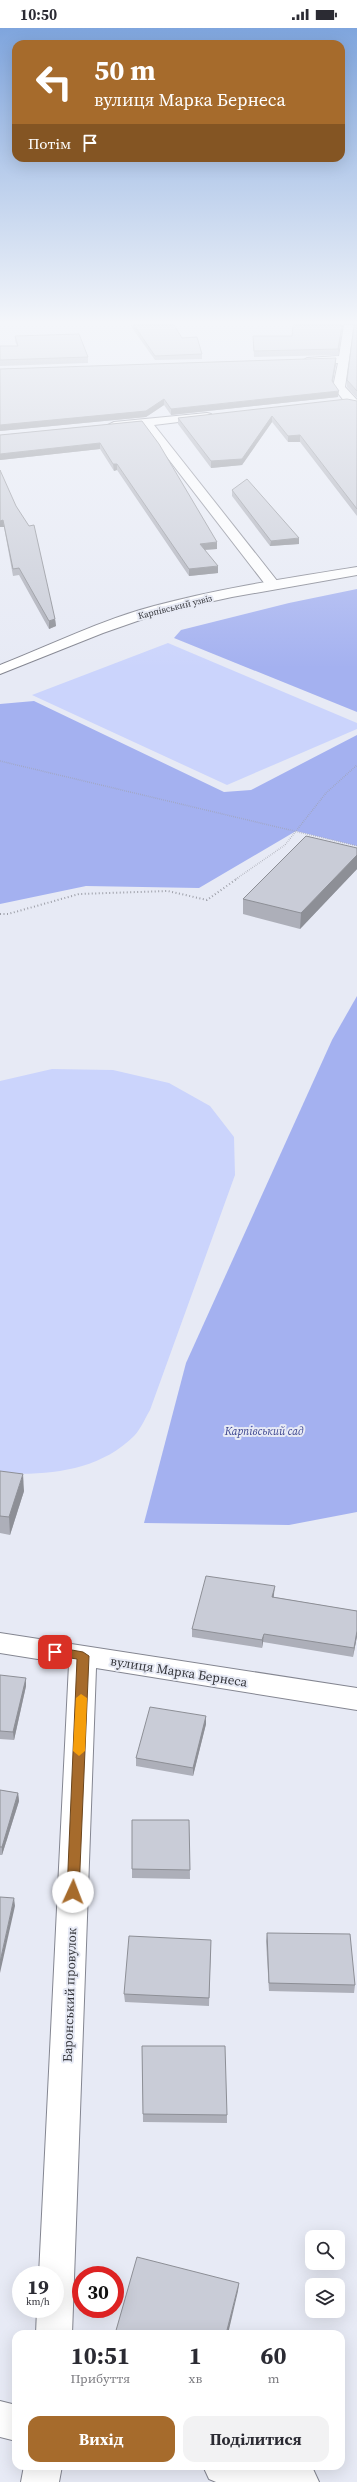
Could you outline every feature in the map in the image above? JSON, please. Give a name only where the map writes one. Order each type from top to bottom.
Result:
[{"type":"street","points":[[160,440],[273,585]]},
{"type":"street","name":"Карпівський узвіз","points":[[0,670],[112,625],[158,609],[273,585],[357,571]]},
{"type":"street","name":"вулиця Марка Бернеса","points":[[0,1643],[357,1699]]},
{"type":"street","name":"Баронський провулок","points":[[54,2330],[83,1656]]},
{"type":"street","points":[[0,2419],[12,2422]]},
{"type":"street","points":[[40,2482],[42,2470]]},
{"type":"street","points":[[242,2470],[300,2482]]},
{"type":"path","points":[[0,761],[357,846]]},
{"type":"path","points":[[0,914],[8,914],[79,894],[168,891],[206,900],[285,845],[326,793],[357,765]]},
{"type":"shaded area","points":[[168,643],[357,723],[357,729],[227,785],[32,695]]},
{"type":"shaded area","points":[[52,1069],[113,1070],[169,1083],[210,1106],[234,1137],[235,1175],[150,1410],[141,1427],[134,1436],[120,1448],[105,1457],[72,1469],[54,1472],[18,1474],[0,1473],[0,1081]]},
{"type":"green space","points":[[357,589],[357,712],[174,638],[181,630],[289,603]]},
{"type":"green space","points":[[34,701],[224,792],[251,790],[357,735],[357,846],[296,831],[199,888],[86,886],[0,904],[0,704]]},
{"type":"green space","name":"Карпівський сад","points":[[357,996],[357,1512],[289,1525],[144,1523],[186,1363],[332,1040]]},
{"type":"building","points":[[0,440],[156,440],[217,542],[200,544],[218,566],[189,569],[117,464],[113,464],[100,443],[0,454]]},
{"type":"building","points":[[195,440],[256,440],[242,459],[211,461]]},
{"type":"building","points":[[303,440],[357,440],[357,509]]},
{"type":"building","points":[[0,470],[16,506],[29,526],[34,525],[55,619],[49,621],[19,568],[13,569],[3,520],[0,521]]},
{"type":"building","points":[[247,479],[299,538],[271,541],[232,490]]},
{"type":"building","points":[[306,836],[357,848],[357,855],[301,913],[243,899]]},
{"type":"building","points":[[0,1471],[23,1474],[9,1517],[0,1516]]},
{"type":"building","points":[[206,1576],[275,1586],[272,1597],[357,1611],[357,1631],[354,1648],[264,1634],[262,1640],[192,1629]]},
{"type":"building","points":[[0,1675],[26,1678],[13,1732],[0,1731]]},
{"type":"building","points":[[150,1707],[206,1716],[193,1768],[136,1758]]},
{"type":"building","points":[[0,1790],[18,1793],[2,1847],[0,1847]]},
{"type":"building","points":[[132,1820],[189,1820],[190,1870],[132,1869]]},
{"type":"building","points":[[0,1897],[14,1898],[0,1962]]},
{"type":"building","points":[[267,1933],[350,1934],[355,1985],[269,1983]]},
{"type":"building","points":[[129,1936],[211,1940],[209,1998],[124,1994]]},
{"type":"building","points":[[142,2046],[225,2046],[227,2115],[143,2114]]},
{"type":"building","points":[[137,2257],[239,2283],[227,2330],[116,2330],[120,2318],[124,2318],[124,2302]]},
{"type":"slow traffic","points":[[79,1751],[81,1698]]},
{"type":"route","points":[[55,1652],[83,1656],[73,1892]]}]
